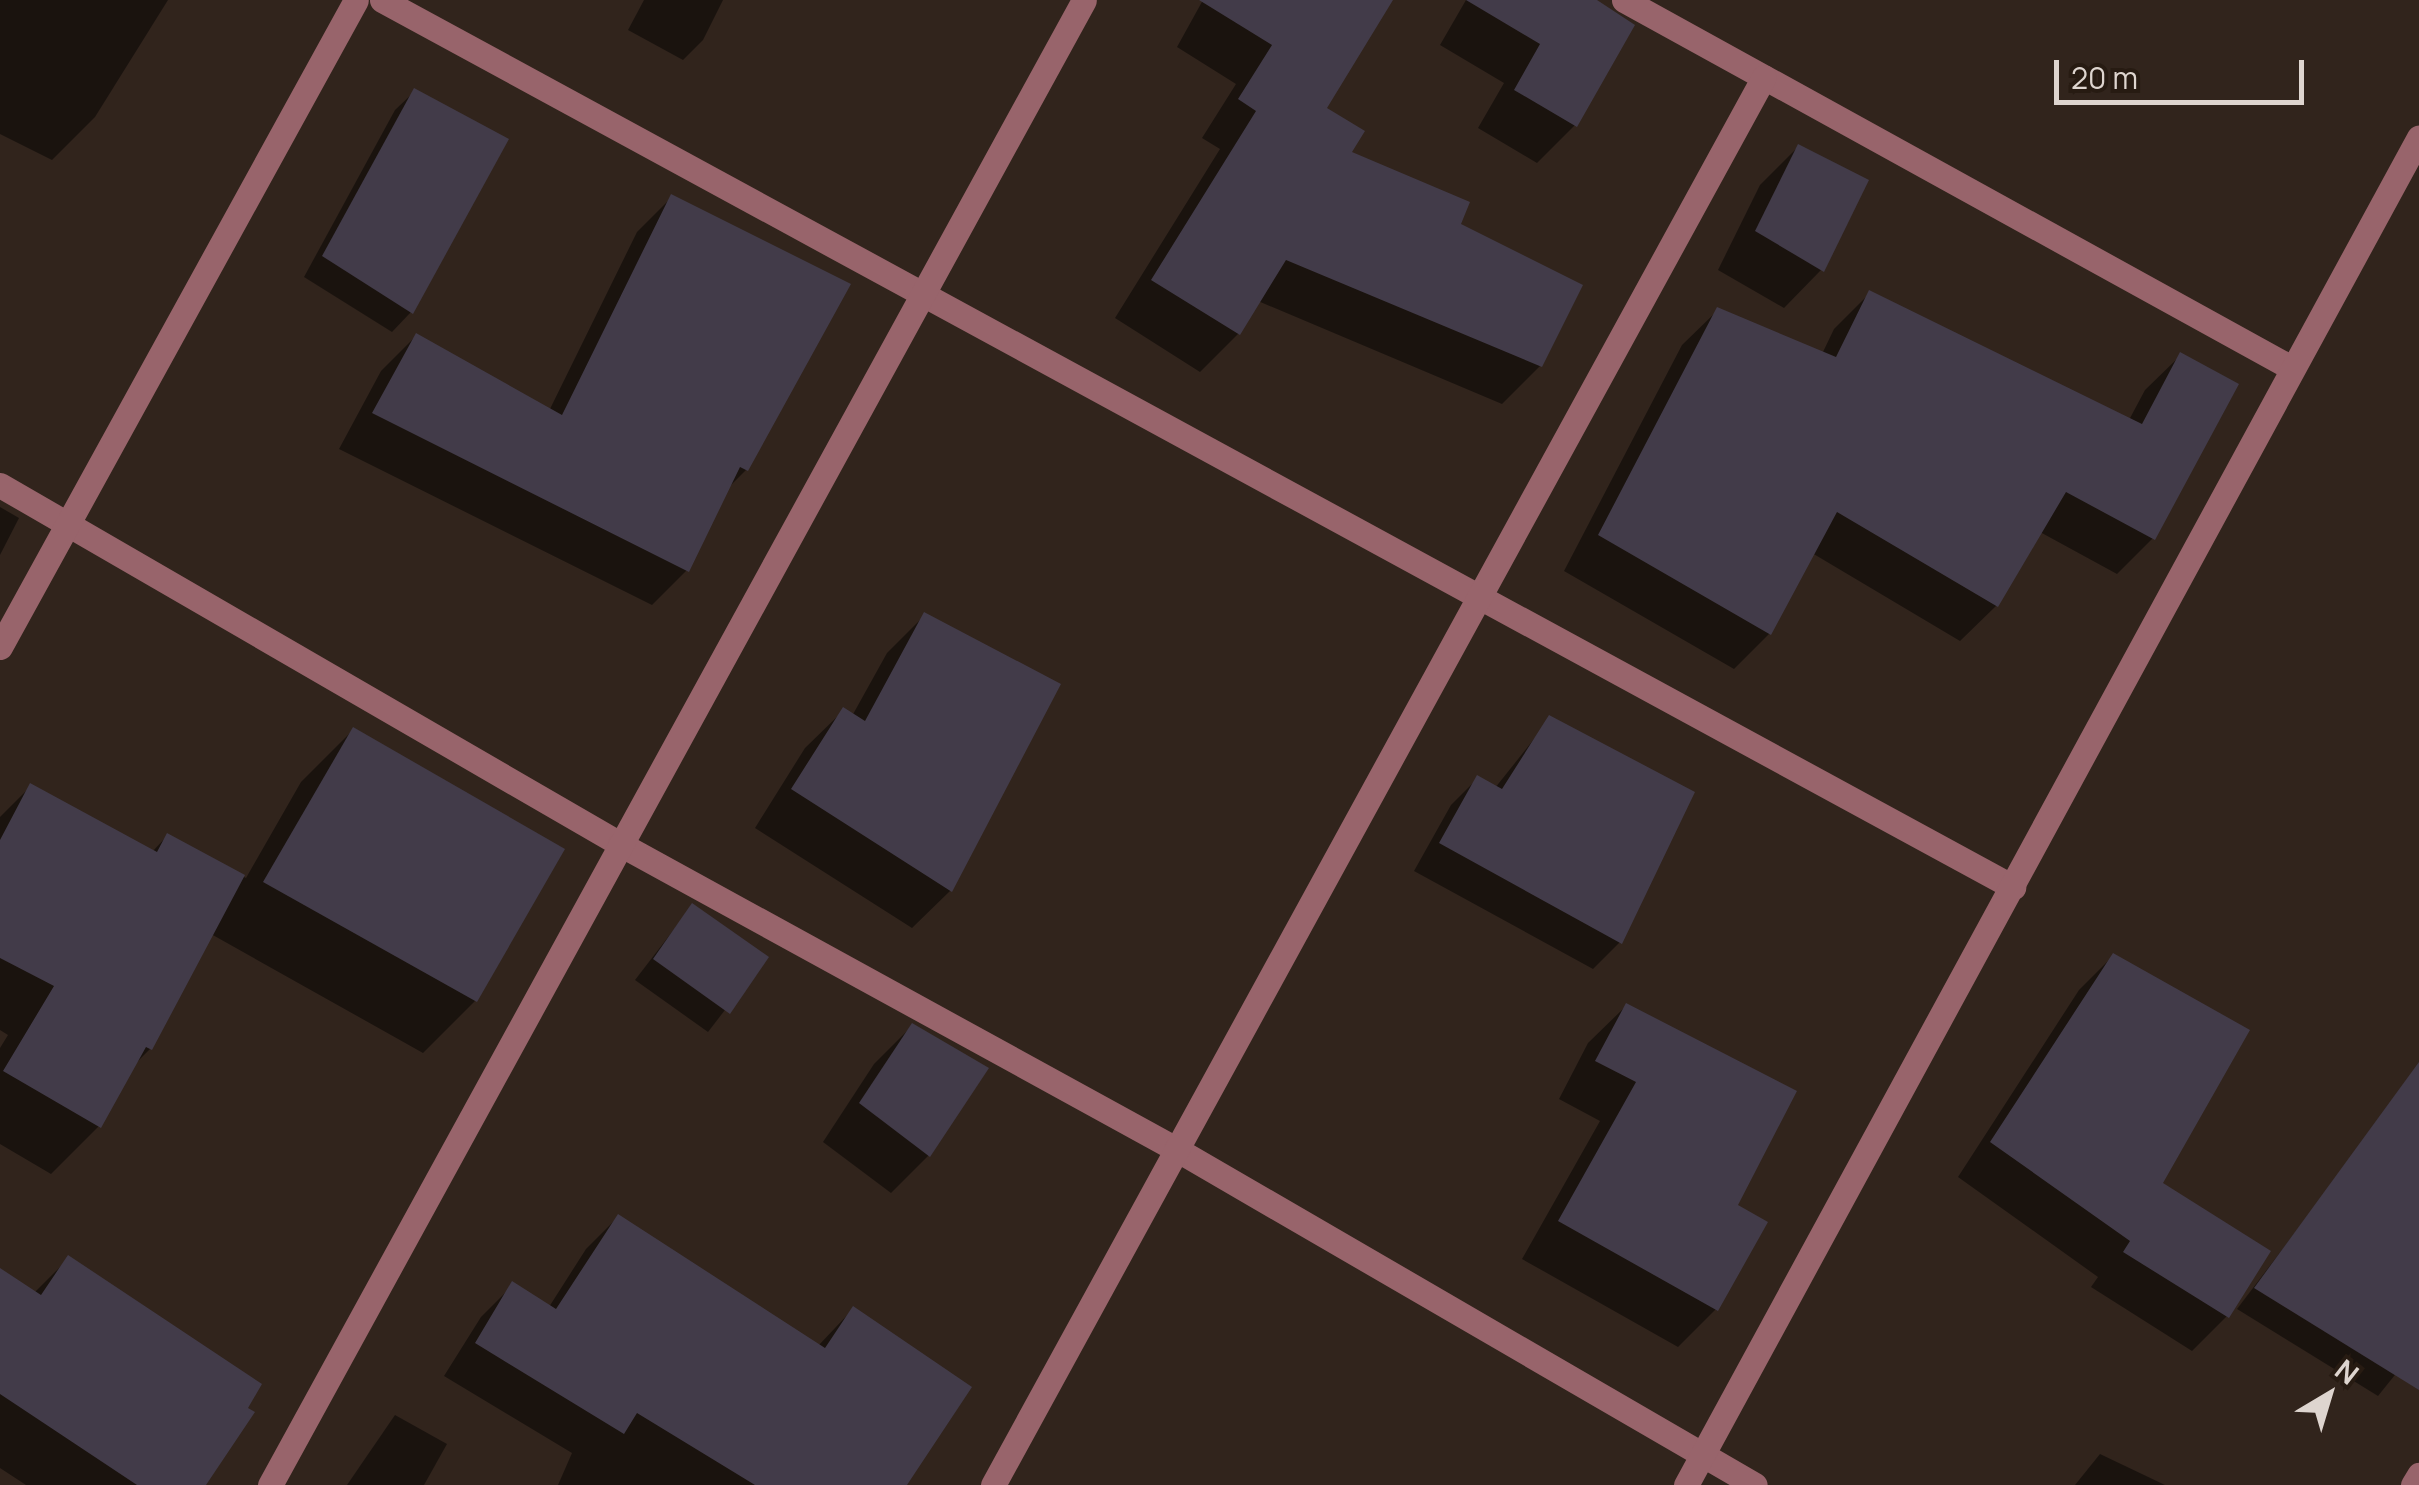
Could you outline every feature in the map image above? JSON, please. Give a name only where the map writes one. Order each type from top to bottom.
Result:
[{"type":"street","points":[[0,647],[356,0]]},
{"type":"street","points":[[382,0],[2013,887]]},
{"type":"street","points":[[270,1485],[1084,0]]},
{"type":"street","points":[[1624,0],[2290,367]]},
{"type":"street","points":[[992,1485],[1764,77]]},
{"type":"street","points":[[1686,1485],[2013,887],[2290,367],[2419,138]]},
{"type":"street","points":[[0,485],[620,844],[1176,1150],[1756,1485]]},
{"type":"street","points":[[2414,1485],[2419,1475]]},
{"type":"building","points":[[1199,0],[1393,0],[1327,108],[1365,131],[1352,152],[1470,202],[1461,224],[1583,285],[1542,367],[1286,260],[1240,335],[1151,280],[1256,111],[1238,99],[1272,45]]},
{"type":"building","points":[[1466,0],[1597,0],[1635,25],[1577,127],[1514,90],[1540,44]]},
{"type":"building","points":[[414,88],[509,139],[413,314],[322,256]]},
{"type":"building","points":[[1798,144],[1869,180],[1824,272],[1755,231]]},
{"type":"building","points":[[671,194],[851,284],[748,471],[740,467],[689,572],[372,413],[416,333],[562,415]]},
{"type":"building","points":[[1869,290],[2142,424],[2180,352],[2239,384],[2155,540],[2066,492],[1998,607],[1837,512],[1771,635],[1598,535],[1717,307],[1836,357]]},
{"type":"building","points":[[924,612],[1061,684],[952,892],[791,789],[843,707],[865,721]]},
{"type":"building","points":[[1549,715],[1695,792],[1622,944],[1439,843],[1477,775],[1502,789]]},
{"type":"building","points":[[353,727],[565,849],[477,1002],[263,882]]},
{"type":"building","points":[[30,783],[157,852],[167,833],[245,875],[152,1050],[146,1047],[101,1128],[3,1071],[54,986],[0,958],[0,840]]},
{"type":"building","points":[[692,903],[769,957],[730,1014],[653,959]]},
{"type":"building","points":[[2113,953],[2250,1030],[2163,1183],[2271,1251],[2229,1318],[2123,1252],[2130,1241],[1990,1142]]},
{"type":"building","points":[[1626,1003],[1797,1091],[1738,1205],[1768,1222],[1718,1311],[1558,1221],[1636,1082],[1595,1061]]},
{"type":"building","points":[[912,1023],[989,1068],[930,1157],[859,1103]]},
{"type":"building","points":[[2419,1062],[2419,1390],[2254,1288]]},
{"type":"building","points":[[618,1214],[825,1348],[853,1306],[972,1387],[907,1485],[755,1485],[637,1413],[624,1434],[475,1343],[512,1281],[556,1309]]},
{"type":"building","points":[[68,1255],[262,1384],[248,1408],[255,1412],[206,1485],[137,1485],[0,1394],[0,1268],[41,1295]]}]
